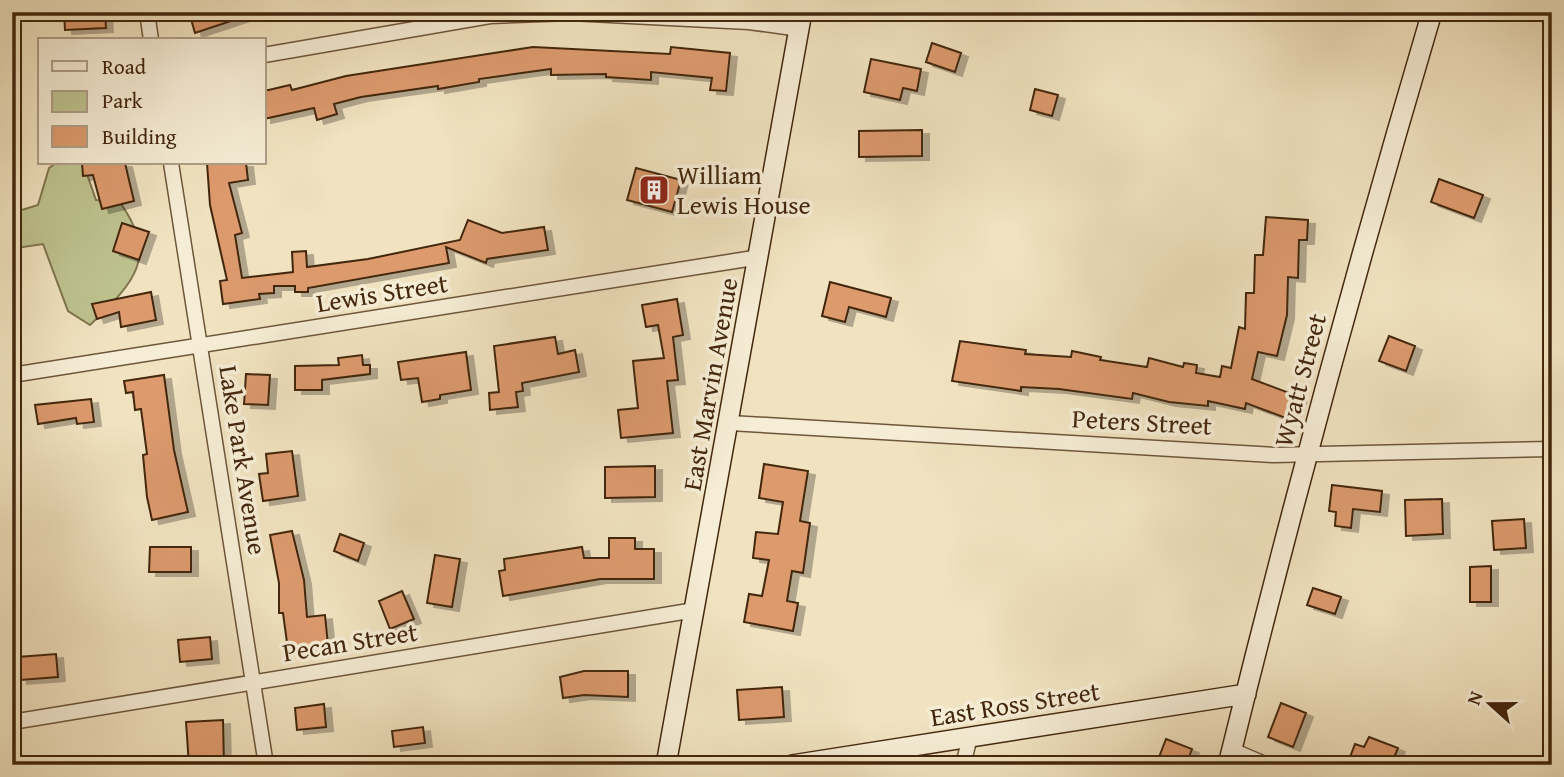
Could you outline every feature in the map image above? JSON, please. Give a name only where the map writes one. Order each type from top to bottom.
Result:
[{"type":"street","points":[[147,12],[151,38]]},
{"type":"street","name":"Wyatt Street","points":[[1230,757],[1272,581],[1365,236],[1432,12]]},
{"type":"street","points":[[266,55],[490,16],[570,13],[749,22],[801,21]]},
{"type":"street","name":"East Marvin Avenue","points":[[666,765],[801,21]]},
{"type":"street","name":"Lake Park Avenue","points":[[171,164],[267,765]]},
{"type":"street","name":"Lewis Street","points":[[12,375],[760,257]]},
{"type":"street","name":"Peters Street","points":[[730,423],[1307,454],[1552,449]]},
{"type":"street","name":"Pecan Street","points":[[12,723],[695,610]]},
{"type":"street","name":"East Ross Street","points":[[792,765],[1246,694]]},
{"type":"street","points":[[963,765],[970,737]]},
{"type":"street","points":[[1230,757],[1267,765]]},
{"type":"green space","points":[[55,164],[83,164],[96,200],[119,201],[138,238],[139,254],[129,282],[90,325],[68,311],[43,244],[16,248],[15,299],[12,298],[12,213],[38,205],[49,168]]},
{"type":"building","points":[[64,12],[105,12],[106,28],[65,30]]},
{"type":"building","points":[[189,12],[249,12],[249,15],[195,33]]},
{"type":"building","points":[[932,43],[961,53],[955,72],[926,62]]},
{"type":"building","points":[[533,47],[670,54],[671,47],[730,53],[726,91],[710,90],[712,78],[651,72],[651,80],[606,77],[606,74],[551,75],[551,69],[479,79],[479,82],[438,89],[438,86],[361,97],[334,104],[337,114],[317,120],[314,108],[266,119],[266,91],[290,85],[292,90],[346,76]]},
{"type":"building","points":[[871,59],[921,69],[917,91],[903,88],[900,100],[864,92]]},
{"type":"building","points":[[1035,89],[1058,95],[1052,116],[1030,110]]},
{"type":"building","points":[[922,130],[922,156],[859,157],[859,131]]},
{"type":"building","points":[[82,164],[125,164],[134,201],[102,209],[93,175],[83,176]]},
{"type":"building","points":[[207,164],[246,164],[248,180],[229,183],[242,233],[235,235],[242,278],[293,272],[292,252],[306,251],[307,267],[368,259],[460,240],[468,220],[502,233],[544,227],[548,250],[487,259],[486,263],[446,247],[449,263],[308,288],[308,292],[295,292],[295,286],[274,286],[274,293],[259,294],[260,299],[223,304],[220,281],[227,280],[210,205]]},
{"type":"building","name":"William Lewis House","points":[[636,168],[681,180],[672,212],[627,200]]},
{"type":"building","points":[[1439,179],[1483,195],[1474,218],[1431,202]]},
{"type":"building","points":[[1266,217],[1308,220],[1307,240],[1299,240],[1298,278],[1288,277],[1287,315],[1277,356],[1258,352],[1252,379],[1300,397],[1291,420],[1246,403],[1245,409],[1208,401],[1208,406],[1169,402],[1133,393],[1132,399],[1059,389],[1021,387],[1021,391],[952,381],[960,341],[1026,350],[1025,354],[1071,357],[1072,351],[1101,357],[1100,360],[1147,367],[1149,358],[1183,367],[1184,363],[1197,365],[1196,373],[1220,377],[1222,366],[1231,368],[1239,327],[1245,329],[1246,293],[1254,293],[1255,255],[1263,255]]},
{"type":"building","points":[[122,223],[149,232],[139,260],[113,251]]},
{"type":"building","points":[[830,282],[891,298],[886,317],[849,307],[845,322],[822,316]]},
{"type":"building","points":[[151,292],[156,320],[121,327],[119,312],[97,319],[92,304]]},
{"type":"building","points":[[677,299],[683,335],[673,337],[678,380],[667,381],[673,433],[621,438],[618,410],[638,408],[633,361],[664,358],[658,325],[646,327],[642,305]]},
{"type":"building","points":[[1389,336],[1415,346],[1406,371],[1379,361]]},
{"type":"building","points":[[555,337],[558,354],[575,350],[579,372],[522,383],[523,391],[516,392],[518,407],[490,410],[489,393],[499,392],[494,346]]},
{"type":"building","points":[[466,352],[471,390],[440,395],[440,399],[422,402],[418,378],[401,380],[398,362]]},
{"type":"building","points":[[362,355],[363,365],[370,365],[370,374],[322,380],[322,390],[295,390],[295,366],[339,365],[338,358]]},
{"type":"building","points":[[246,374],[270,375],[268,405],[244,404]]},
{"type":"building","points":[[164,375],[174,450],[188,512],[152,520],[147,497],[143,455],[147,454],[141,409],[135,410],[133,392],[126,393],[124,381]]},
{"type":"building","points":[[91,399],[94,422],[77,424],[76,418],[38,424],[35,405]]},
{"type":"building","points":[[292,451],[298,496],[263,501],[259,474],[268,473],[266,454]]},
{"type":"building","points":[[764,464],[808,471],[800,521],[810,523],[803,573],[792,571],[787,601],[798,603],[793,631],[744,622],[749,594],[762,596],[769,560],[753,558],[756,532],[778,534],[783,502],[759,498]]},
{"type":"building","points":[[655,466],[655,497],[605,498],[605,467]]},
{"type":"building","points":[[1332,485],[1382,491],[1380,512],[1353,509],[1351,528],[1335,526],[1336,512],[1329,511]]},
{"type":"building","points":[[1442,499],[1443,534],[1406,536],[1405,500]]},
{"type":"building","points":[[1524,519],[1526,548],[1494,550],[1492,521]]},
{"type":"building","points":[[292,531],[304,580],[307,617],[325,615],[328,645],[288,650],[283,613],[279,613],[279,583],[270,535]]},
{"type":"building","points":[[340,534],[364,543],[358,561],[334,551]]},
{"type":"building","points":[[609,538],[635,538],[635,549],[654,549],[654,579],[600,579],[503,596],[499,571],[505,570],[504,559],[582,547],[584,558],[609,558]]},
{"type":"building","points":[[150,547],[191,547],[191,572],[149,572]]},
{"type":"building","points":[[435,555],[460,559],[452,607],[427,603]]},
{"type":"building","points":[[1491,566],[1491,602],[1470,602],[1470,567]]},
{"type":"building","points":[[1313,588],[1341,597],[1335,614],[1307,605]]},
{"type":"building","points":[[402,591],[414,619],[390,629],[379,601]]},
{"type":"building","points":[[210,637],[212,659],[180,662],[178,640]]},
{"type":"building","points":[[56,654],[58,677],[20,680],[18,657]]},
{"type":"building","points":[[584,671],[628,671],[628,697],[584,695],[563,698],[560,677]]},
{"type":"building","points":[[782,687],[784,717],[739,720],[737,690]]},
{"type":"building","points":[[1281,703],[1306,713],[1293,747],[1268,737]]},
{"type":"building","points":[[324,704],[326,727],[297,730],[295,708]]},
{"type":"building","points":[[223,720],[224,765],[189,765],[186,722]]},
{"type":"building","points":[[423,727],[425,743],[394,747],[392,731]]},
{"type":"building","points":[[1369,737],[1398,748],[1391,765],[1347,765],[1355,744],[1364,747]]},
{"type":"building","points":[[1166,739],[1192,749],[1186,765],[1156,765]]},
{"type":"place","name":"William Lewis House","points":[[654,190]]}]
